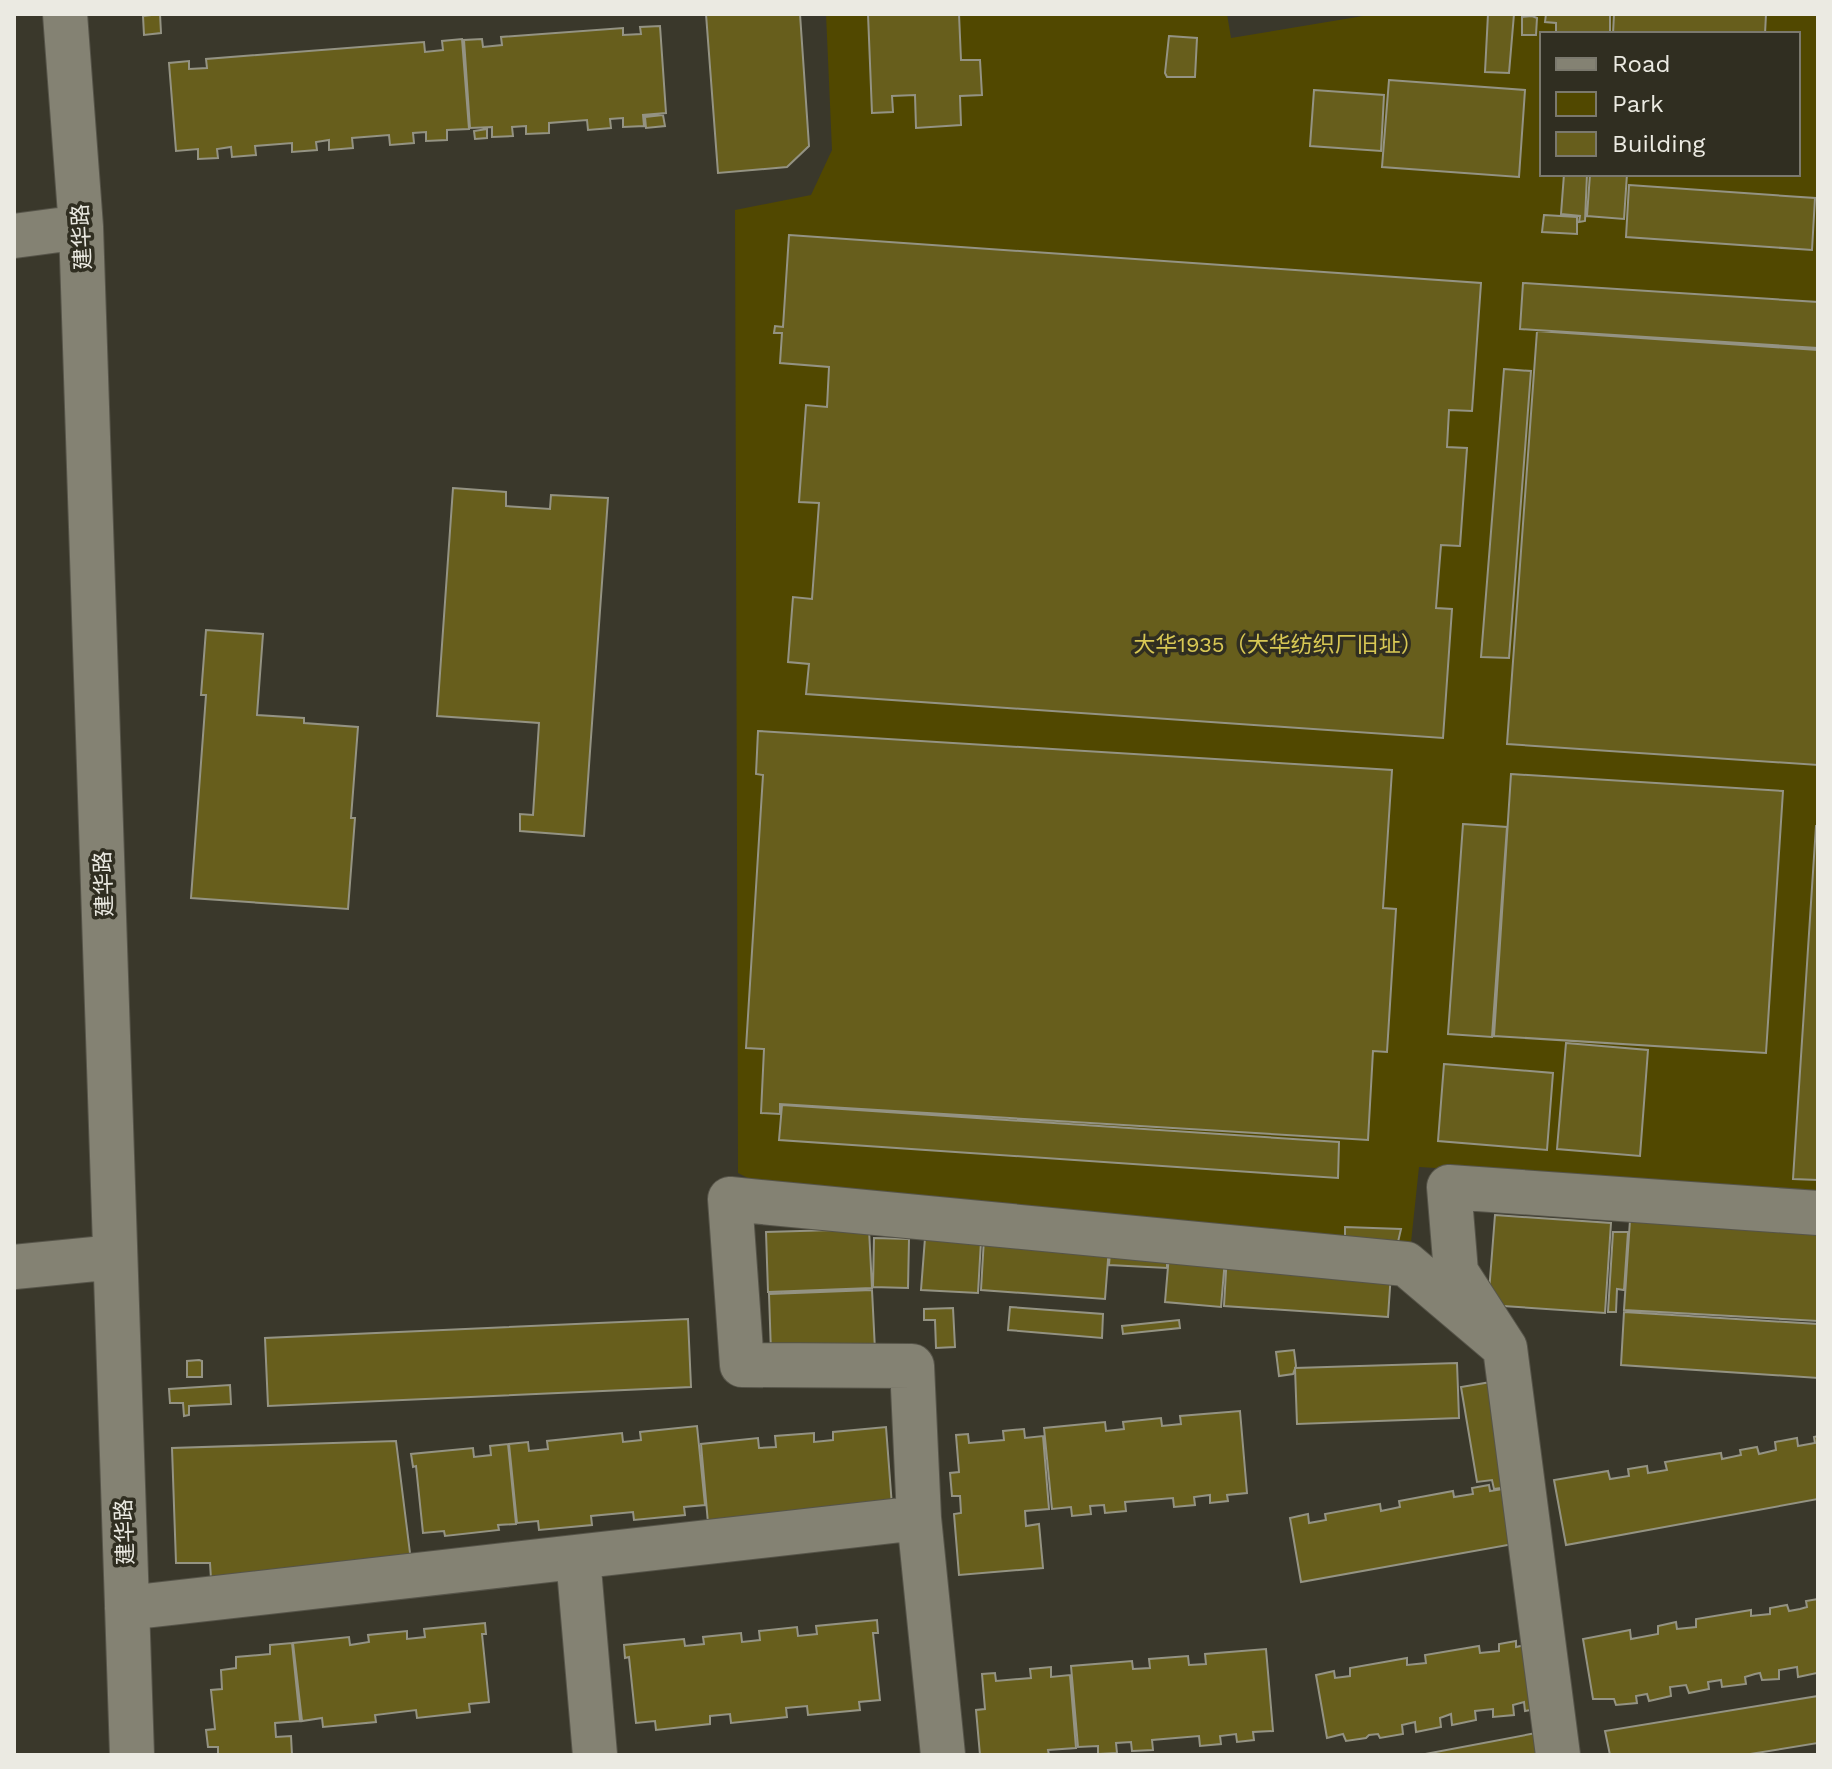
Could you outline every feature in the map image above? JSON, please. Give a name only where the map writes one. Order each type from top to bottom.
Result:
[{"type":"street","name":"建华路","points":[[65,14],[81,227],[132,1755]]},
{"type":"street","points":[[14,236],[81,227]]},
{"type":"street","points":[[1558,1755],[1505,1348],[1456,1272],[1449,1187],[1818,1213]]},
{"type":"street","points":[[943,1755],[919,1518],[912,1366],[742,1365],[730,1199],[1406,1264],[1505,1348]]},
{"type":"street","points":[[14,1267],[115,1257]]},
{"type":"street","points":[[127,1608],[919,1518]]},
{"type":"street","points":[[578,1557],[595,1755]]},
{"type":"green space","name":"大华1935（大华纺织厂旧址）","points":[[826,14],[1227,14],[1231,38],[1375,14],[1818,14],[1818,1191],[1419,1167],[1410,1252],[787,1198],[738,1173],[735,210],[811,195],[832,150]]},
{"type":"building","points":[[160,14],[161,33],[144,35],[143,16]]},
{"type":"building","points":[[706,14],[800,14],[809,146],[787,167],[718,173]]},
{"type":"building","points":[[868,14],[959,14],[961,60],[980,60],[982,95],[960,96],[961,125],[916,128],[915,95],[892,96],[893,112],[872,113]]},
{"type":"building","points":[[1488,14],[1514,14],[1509,73],[1485,72]]},
{"type":"building","points":[[1546,14],[1610,14],[1610,32],[1556,32],[1556,23],[1545,22]]},
{"type":"building","points":[[1614,14],[1766,14],[1765,32],[1613,32]]},
{"type":"building","points":[[1522,17],[1537,18],[1536,35],[1522,35]]},
{"type":"building","points":[[660,26],[666,113],[643,115],[644,126],[623,127],[623,118],[610,119],[611,128],[588,130],[587,120],[549,123],[549,133],[526,134],[526,126],[512,127],[513,136],[492,137],[492,127],[470,128],[464,40],[482,39],[483,47],[502,45],[501,37],[623,28],[623,35],[641,34],[640,27]]},
{"type":"building","points":[[1169,36],[1197,38],[1195,77],[1167,77]]},
{"type":"building","points":[[462,39],[469,129],[447,130],[447,140],[426,141],[426,132],[413,133],[414,143],[390,145],[389,135],[352,138],[353,148],[329,150],[329,140],[316,142],[317,150],[292,152],[292,143],[255,146],[256,155],[232,157],[231,147],[217,149],[218,158],[198,159],[198,149],[176,151],[169,63],[189,61],[189,69],[207,68],[206,59],[424,42],[425,52],[443,50],[442,41]]},
{"type":"building","points":[[1389,80],[1525,90],[1519,177],[1382,167]]},
{"type":"building","points":[[1314,90],[1384,95],[1381,151],[1310,146]]},
{"type":"building","points":[[663,115],[665,126],[646,128],[645,117]]},
{"type":"building","points":[[487,129],[487,138],[475,139],[474,131]]},
{"type":"building","points":[[1564,176],[1587,176],[1585,221],[1579,222],[1580,216],[1561,214]]},
{"type":"building","points":[[1590,176],[1627,176],[1624,219],[1587,216]]},
{"type":"building","points":[[1629,185],[1815,198],[1812,250],[1626,237]]},
{"type":"building","points":[[1544,215],[1577,217],[1577,234],[1542,232]]},
{"type":"building","points":[[789,235],[1481,283],[1472,411],[1449,410],[1447,447],[1467,448],[1460,546],[1441,545],[1436,608],[1452,609],[1443,738],[806,694],[809,664],[788,662],[793,597],[812,599],[819,503],[799,502],[806,405],[827,407],[829,367],[780,363],[782,333],[774,333],[775,326],[783,327]]},
{"type":"building","points":[[1523,283],[1818,302],[1818,348],[1520,329]]},
{"type":"building","points":[[1537,331],[1818,350],[1818,765],[1507,744]]},
{"type":"building","points":[[1504,369],[1531,371],[1509,658],[1481,657]]},
{"type":"building","points":[[453,488],[506,492],[506,506],[550,509],[551,495],[608,498],[584,836],[520,831],[520,814],[533,815],[539,723],[437,716]]},
{"type":"building","points":[[206,630],[263,634],[257,715],[304,718],[304,723],[358,727],[348,909],[191,898],[206,695],[201,695]]},
{"type":"building","points":[[758,731],[1392,770],[1383,908],[1396,909],[1387,1052],[1373,1051],[1368,1140],[780,1104],[780,1114],[761,1113],[764,1049],[746,1048],[763,775],[756,774]]},
{"type":"building","points":[[1511,774],[1783,791],[1766,1053],[1494,1036]]},
{"type":"building","points":[[1463,824],[1507,827],[1492,1037],[1448,1034]]},
{"type":"building","points":[[1818,826],[1818,1180],[1793,1179]]},
{"type":"building","points":[[1566,1043],[1648,1050],[1640,1156],[1557,1149]]},
{"type":"building","points":[[1444,1064],[1553,1073],[1547,1150],[1438,1141]]},
{"type":"building","points":[[782,1105],[1339,1142],[1338,1178],[779,1140]]},
{"type":"building","points":[[1495,1215],[1611,1223],[1605,1313],[1488,1305]]},
{"type":"building","points":[[1630,1220],[1818,1231],[1818,1321],[1624,1310]]},
{"type":"building","points":[[1345,1227],[1401,1229],[1398,1242],[1345,1239]]},
{"type":"building","points":[[869,1229],[872,1288],[768,1292],[766,1232]]},
{"type":"building","points":[[1613,1232],[1628,1232],[1624,1290],[1617,1289],[1616,1312],[1608,1312]]},
{"type":"building","points":[[874,1238],[909,1239],[908,1288],[873,1287]]},
{"type":"building","points":[[925,1238],[981,1241],[978,1293],[921,1290]]},
{"type":"building","points":[[984,1238],[1109,1247],[1105,1299],[981,1290]]},
{"type":"building","points":[[1110,1253],[1167,1255],[1167,1268],[1109,1265]]},
{"type":"building","points":[[1227,1254],[1391,1273],[1388,1317],[1224,1306]]},
{"type":"building","points":[[1169,1255],[1225,1259],[1221,1307],[1165,1302]]},
{"type":"building","points":[[872,1290],[875,1350],[771,1353],[769,1294]]},
{"type":"building","points":[[1010,1307],[1103,1314],[1102,1338],[1008,1330]]},
{"type":"building","points":[[953,1308],[955,1347],[936,1348],[935,1320],[924,1320],[924,1309]]},
{"type":"building","points":[[1624,1312],[1818,1324],[1818,1378],[1621,1365]]},
{"type":"building","points":[[688,1319],[691,1387],[268,1406],[265,1338]]},
{"type":"building","points":[[1179,1320],[1180,1328],[1123,1334],[1122,1326]]},
{"type":"building","points":[[1294,1350],[1296,1366],[1293,1374],[1279,1376],[1276,1352]]},
{"type":"building","points":[[187,1361],[202,1361],[202,1377],[187,1377]]},
{"type":"building","points":[[1457,1363],[1459,1418],[1297,1424],[1295,1368]]},
{"type":"building","points":[[1491,1382],[1508,1487],[1494,1489],[1492,1480],[1477,1482],[1461,1387]]},
{"type":"building","points":[[230,1385],[231,1404],[189,1406],[189,1415],[184,1416],[183,1403],[170,1403],[169,1389]]},
{"type":"building","points":[[1240,1411],[1247,1493],[1227,1495],[1228,1501],[1210,1503],[1210,1495],[1194,1497],[1195,1505],[1174,1507],[1173,1498],[1125,1502],[1126,1511],[1105,1513],[1104,1505],[1090,1506],[1091,1514],[1072,1516],[1071,1507],[1052,1509],[1044,1428],[1105,1422],[1106,1431],[1124,1429],[1123,1422],[1161,1418],[1162,1426],[1181,1424],[1180,1416]]},
{"type":"building","points":[[697,1426],[705,1505],[684,1507],[685,1515],[634,1520],[633,1512],[591,1516],[592,1525],[539,1530],[538,1521],[517,1523],[509,1444],[528,1442],[529,1451],[548,1449],[547,1441],[622,1433],[623,1442],[641,1440],[640,1432]]},
{"type":"building","points":[[886,1427],[892,1506],[708,1523],[701,1444],[758,1438],[759,1448],[776,1447],[775,1436],[814,1433],[814,1442],[833,1440],[833,1432]]},
{"type":"building","points":[[1024,1429],[1025,1438],[1043,1436],[1049,1509],[1025,1511],[1026,1526],[1039,1524],[1043,1568],[959,1575],[954,1514],[961,1513],[960,1496],[952,1496],[950,1473],[959,1472],[956,1435],[968,1434],[969,1443],[1004,1440],[1003,1431]]},
{"type":"building","points":[[1818,1436],[1818,1499],[1566,1545],[1554,1480],[1608,1471],[1610,1479],[1629,1476],[1628,1469],[1647,1466],[1648,1473],[1667,1470],[1665,1462],[1721,1453],[1722,1459],[1741,1455],[1740,1450],[1757,1447],[1759,1454],[1776,1450],[1775,1442],[1797,1438],[1798,1446],[1815,1443],[1814,1437]]},
{"type":"building","points":[[396,1441],[411,1561],[211,1579],[210,1563],[176,1563],[172,1448]]},
{"type":"building","points":[[508,1444],[516,1524],[498,1525],[499,1530],[445,1536],[444,1531],[423,1533],[416,1466],[413,1467],[411,1454],[473,1448],[474,1457],[491,1455],[490,1446]]},
{"type":"building","points":[[1489,1485],[1490,1491],[1509,1488],[1519,1543],[1301,1582],[1290,1518],[1308,1514],[1309,1523],[1326,1520],[1325,1514],[1380,1504],[1381,1511],[1400,1507],[1399,1501],[1453,1491],[1454,1497],[1473,1494],[1472,1488]]},
{"type":"building","points":[[1818,1599],[1817,1673],[1798,1677],[1797,1667],[1779,1670],[1779,1679],[1762,1680],[1760,1673],[1745,1677],[1746,1684],[1722,1687],[1721,1680],[1708,1682],[1709,1689],[1689,1693],[1686,1685],[1670,1687],[1671,1696],[1649,1701],[1647,1694],[1636,1696],[1637,1703],[1616,1705],[1614,1699],[1593,1699],[1583,1639],[1630,1630],[1631,1639],[1658,1634],[1658,1626],[1676,1622],[1677,1629],[1696,1627],[1696,1619],[1751,1610],[1751,1616],[1770,1614],[1770,1608],[1787,1605],[1789,1611],[1807,1607],[1806,1601]]},
{"type":"building","points":[[877,1620],[878,1633],[873,1633],[880,1700],[859,1702],[860,1710],[808,1715],[807,1706],[786,1708],[787,1717],[731,1723],[730,1714],[710,1716],[710,1724],[656,1730],[655,1721],[636,1723],[629,1657],[625,1658],[624,1645],[684,1639],[685,1646],[704,1644],[703,1637],[741,1633],[742,1642],[760,1640],[759,1631],[797,1627],[798,1636],[817,1634],[816,1626]]},
{"type":"building","points":[[485,1623],[486,1634],[482,1634],[489,1702],[469,1704],[470,1712],[417,1718],[416,1710],[375,1715],[376,1722],[323,1727],[322,1718],[302,1721],[293,1643],[349,1637],[350,1645],[369,1642],[368,1635],[407,1631],[407,1639],[425,1637],[424,1629]]},
{"type":"building","points":[[1516,1641],[1516,1647],[1535,1643],[1541,1708],[1525,1711],[1524,1702],[1513,1705],[1514,1715],[1493,1717],[1493,1709],[1475,1711],[1476,1720],[1452,1725],[1451,1714],[1440,1718],[1441,1727],[1416,1732],[1415,1722],[1402,1725],[1403,1734],[1380,1738],[1378,1734],[1369,1735],[1346,1741],[1343,1734],[1327,1738],[1316,1675],[1334,1671],[1335,1678],[1350,1676],[1350,1668],[1407,1658],[1407,1665],[1426,1663],[1425,1655],[1479,1646],[1480,1653],[1499,1651],[1499,1644]]},
{"type":"building","points":[[292,1643],[300,1721],[275,1723],[276,1737],[291,1736],[292,1755],[218,1755],[218,1747],[208,1747],[206,1730],[215,1729],[211,1690],[222,1689],[221,1670],[236,1668],[236,1657],[270,1654],[270,1645]]},
{"type":"building","points":[[1266,1649],[1273,1731],[1253,1732],[1254,1740],[1237,1742],[1236,1734],[1220,1736],[1221,1744],[1200,1746],[1199,1736],[1152,1740],[1153,1750],[1132,1751],[1131,1742],[1116,1743],[1117,1753],[1098,1754],[1098,1746],[1078,1747],[1071,1666],[1132,1661],[1133,1669],[1150,1668],[1149,1659],[1188,1656],[1189,1665],[1206,1664],[1205,1654]]},
{"type":"building","points":[[1051,1667],[1051,1677],[1070,1675],[1076,1748],[1048,1750],[1049,1755],[980,1755],[976,1710],[985,1709],[982,1674],[995,1673],[996,1681],[1031,1678],[1030,1669]]},
{"type":"building","points":[[1818,1696],[1818,1743],[1744,1755],[1610,1755],[1605,1731]]},
{"type":"building","points":[[1536,1733],[1541,1755],[1420,1755]]}]
